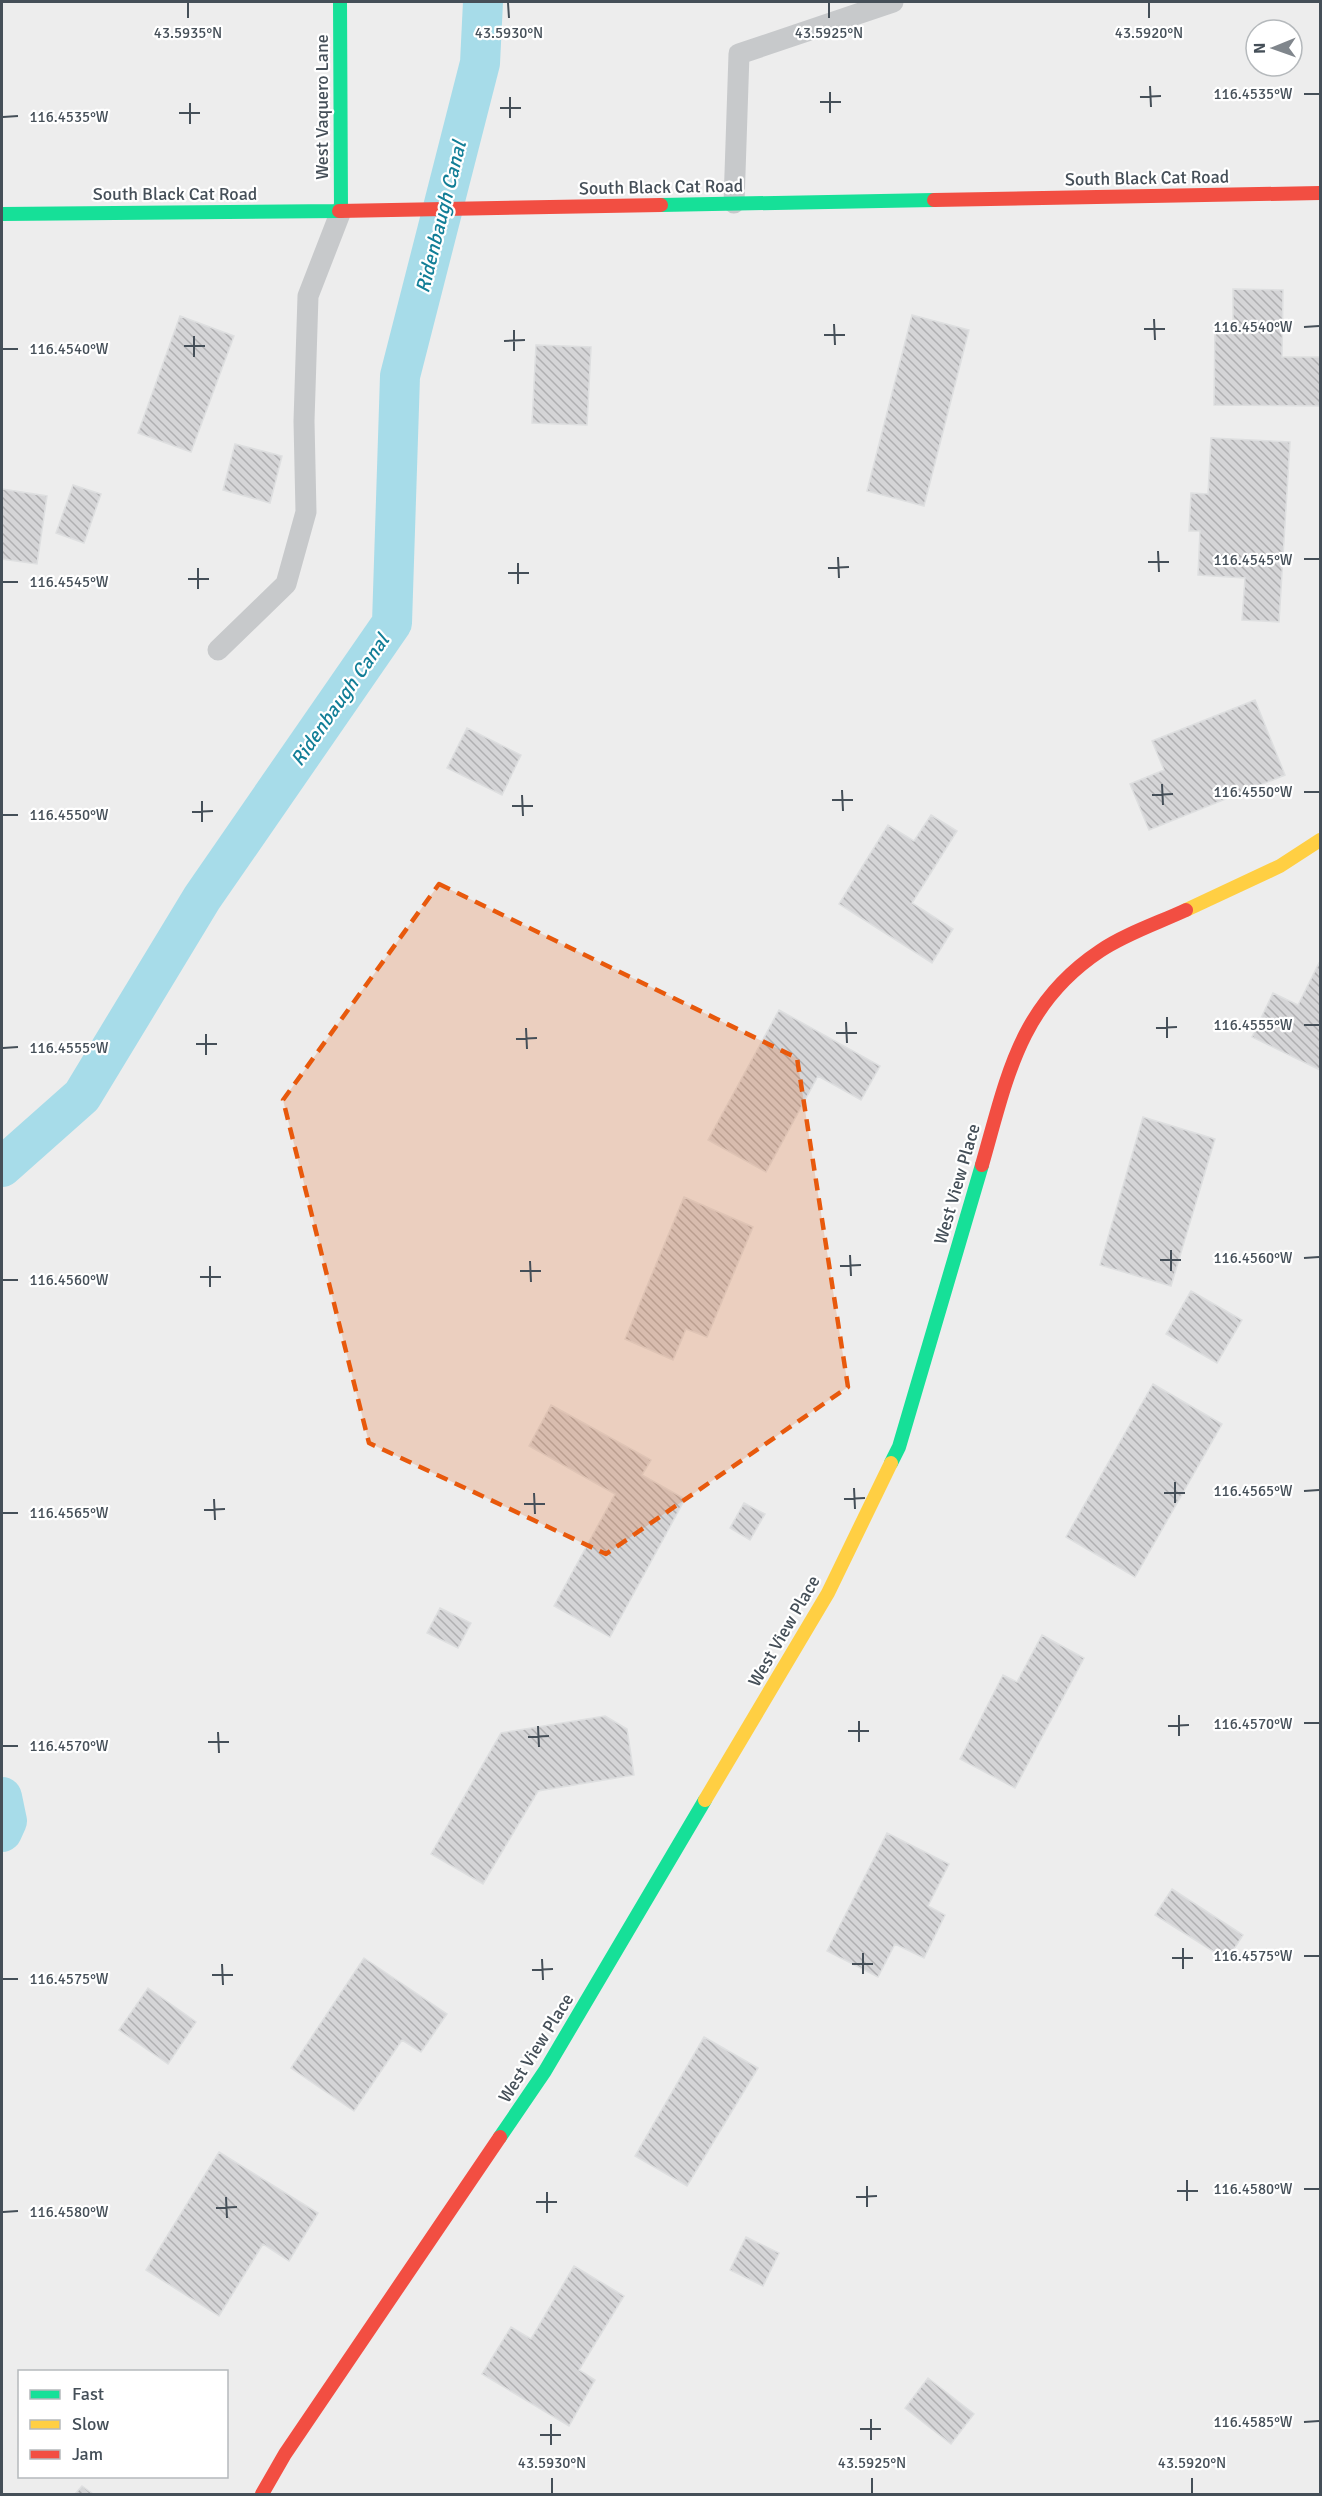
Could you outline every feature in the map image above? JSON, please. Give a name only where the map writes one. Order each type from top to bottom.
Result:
[{"type":"street","name":"West Vaquero Lane","points":[[340,2],[341,211]]},
{"type":"street","name":"South Black Cat Road","points":[[2,214],[482,209],[1320,193]]},
{"type":"street","name":"West View Place","points":[[262,2494],[291,2444],[545,2071],[828,1593],[899,1447],[1013,1057],[1046,998],[1100,951],[1280,866],[1320,840]]},
{"type":"lane","points":[[734,203],[738,54],[893,2]]},
{"type":"lane","points":[[218,650],[286,584],[306,512],[304,421],[308,296],[341,211]]},
{"type":"highlighted area","points":[[439,884],[797,1058],[848,1387],[606,1554],[369,1443],[283,1100]]},
{"type":"building","points":[[1233,289],[1283,290],[1282,357],[1320,357],[1320,406],[1214,405],[1215,324],[1233,324]]},
{"type":"building","points":[[912,315],[969,330],[924,506],[867,491]]},
{"type":"building","points":[[180,316],[234,336],[191,452],[138,433]]},
{"type":"building","points":[[536,345],[591,347],[587,425],[532,423]]},
{"type":"building","points":[[1211,438],[1290,442],[1279,622],[1242,620],[1245,578],[1198,575],[1200,531],[1189,531],[1191,493],[1208,494]]},
{"type":"building","points":[[235,444],[282,456],[270,503],[223,490]]},
{"type":"building","points":[[73,485],[101,494],[84,543],[56,533]]},
{"type":"building","points":[[2,489],[47,496],[37,564],[2,559]]},
{"type":"building","points":[[1255,700],[1285,775],[1149,830],[1130,784],[1164,770],[1152,741]]},
{"type":"building","points":[[467,728],[521,755],[502,795],[447,768]]},
{"type":"building","points":[[931,815],[957,831],[912,903],[953,929],[932,963],[839,904],[888,825],[914,841]]},
{"type":"building","points":[[1319,963],[1320,1070],[1252,1037],[1273,993],[1298,1005]]},
{"type":"building","points":[[779,1010],[880,1066],[861,1100],[818,1076],[766,1172],[708,1140]]},
{"type":"building","points":[[1143,1117],[1215,1139],[1171,1286],[1100,1265]]},
{"type":"building","points":[[684,1197],[753,1227],[707,1337],[686,1329],[673,1360],[625,1339]]},
{"type":"building","points":[[1191,1291],[1242,1320],[1217,1363],[1166,1334]]},
{"type":"building","points":[[1153,1384],[1222,1424],[1135,1577],[1066,1537]]},
{"type":"building","points":[[551,1405],[651,1460],[642,1475],[685,1499],[610,1637],[554,1606],[615,1494],[529,1446]]},
{"type":"building","points":[[744,1503],[765,1514],[750,1540],[730,1528]]},
{"type":"building","points":[[440,1608],[471,1623],[458,1648],[427,1633]]},
{"type":"building","points":[[1042,1635],[1084,1658],[1015,1788],[960,1759],[1003,1675],[1017,1682]]},
{"type":"building","points":[[605,1716],[627,1729],[634,1775],[538,1791],[483,1884],[431,1854],[501,1733]]},
{"type":"building","points":[[887,1833],[949,1864],[928,1906],[945,1915],[924,1958],[895,1944],[878,1977],[827,1951]]},
{"type":"building","points":[[1172,1889],[1243,1935],[1227,1960],[1155,1915]]},
{"type":"building","points":[[364,1958],[447,2014],[421,2052],[402,2040],[354,2111],[291,2068]]},
{"type":"building","points":[[148,1988],[196,2022],[168,2064],[119,2030]]},
{"type":"building","points":[[704,2037],[758,2068],[687,2186],[635,2156]]},
{"type":"building","points":[[219,2152],[318,2213],[289,2261],[263,2244],[219,2316],[146,2270]]},
{"type":"building","points":[[746,2237],[779,2253],[763,2286],[730,2270]]},
{"type":"building","points":[[574,2266],[624,2296],[579,2370],[595,2380],[569,2426],[482,2374],[511,2327],[531,2339]]},
{"type":"building","points":[[928,2378],[974,2414],[951,2444],[905,2408]]},
{"type":"building","points":[[82,2486],[93,2494],[75,2494]]},
{"type":"waterway","name":"Ridenbaugh Canal","points":[[2,1167],[82,1096],[202,898],[392,623],[400,376],[480,63],[483,2]]},
{"type":"waterway","name":"Ridenbaugh Canal","points":[[2,1797],[7,1821],[2,1832]]},
{"type":"traffic: fast","points":[[340,2],[341,211]]},
{"type":"traffic: fast","points":[[661,205],[934,200]]},
{"type":"traffic: fast","points":[[2,214],[339,211]]},
{"type":"traffic: fast","points":[[891,1463],[899,1447],[982,1165]]},
{"type":"traffic: fast","points":[[500,2137],[545,2071],[705,1800]]},
{"type":"traffic: slow","points":[[1186,910],[1280,866],[1320,840]]},
{"type":"traffic: slow","points":[[705,1800],[828,1593],[891,1463]]},
{"type":"traffic: jam","points":[[934,200],[1320,193]]},
{"type":"traffic: jam","points":[[339,211],[661,205]]},
{"type":"traffic: jam","points":[[982,1165],[1009,1073],[1020,1046],[1051,995],[1073,972],[1100,951],[1131,934],[1186,910]]},
{"type":"traffic: jam","points":[[262,2494],[285,2454],[500,2137]]}]
